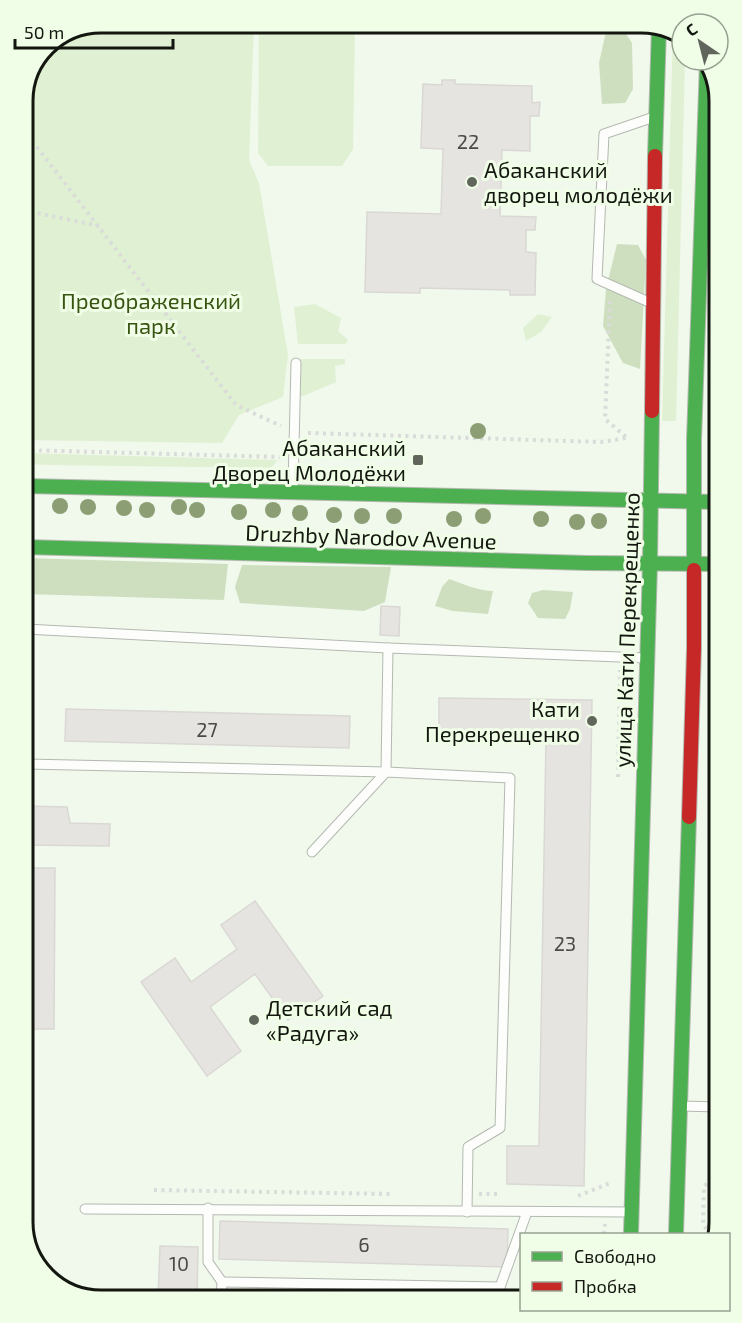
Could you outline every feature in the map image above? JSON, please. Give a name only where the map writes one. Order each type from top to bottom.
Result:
[{"type":"street","name":"улица Кати Перекрещенко","points":[[631,1233],[650,563],[659,35]]},
{"type":"street","points":[[676,1233],[696,563],[694,440],[706,81]]},
{"type":"street","name":"Druzhby Narodov Avenue","points":[[33,486],[709,502]]},
{"type":"street","name":"Druzhby Narodov Avenue","points":[[33,547],[587,563],[709,564]]},
{"type":"lane","points":[[653,304],[597,279],[604,134],[656,116]]},
{"type":"lane","points":[[293,491],[296,363]]},
{"type":"lane","points":[[33,629],[388,648],[646,658]]},
{"type":"lane","points":[[312,852],[386,772],[388,648]]},
{"type":"lane","points":[[33,764],[386,772],[510,778],[500,1128],[468,1147],[467,1212]]},
{"type":"lane","points":[[679,1106],[709,1107]]},
{"type":"lane","points":[[208,1208],[208,1262],[222,1282],[222,1290]]},
{"type":"lane","points":[[85,1209],[632,1212]]},
{"type":"lane","points":[[501,1290],[527,1212]]},
{"type":"lane","points":[[222,1282],[444,1290]]},
{"type":"path","points":[[34,144],[236,405],[295,433],[601,441],[626,438],[605,418],[611,285]]},
{"type":"path","points":[[33,212],[99,226]]},
{"type":"path","points":[[33,450],[294,458]]},
{"type":"path","points":[[708,1230],[703,1225],[704,1186],[709,1182]]},
{"type":"path","points":[[577,1197],[611,1183]]},
{"type":"path","points":[[154,1190],[402,1194]]},
{"type":"path","points":[[467,1193],[500,1194]]},
{"type":"green space","name":"Преображенский парк","points":[[101,33],[254,33],[249,160],[259,183],[288,355],[283,397],[239,415],[222,443],[33,440],[33,96],[35,83],[44,63],[63,44],[75,38]]},
{"type":"green space","points":[[259,33],[355,33],[353,149],[342,166],[268,166],[258,153]]},
{"type":"green space","points":[[606,33],[626,33],[632,43],[633,89],[625,103],[602,104],[599,63]]},
{"type":"green space","points":[[672,72],[685,72],[676,421],[662,421]]},
{"type":"green space","points":[[617,244],[638,245],[646,260],[640,369],[623,363],[603,326],[606,289]]},
{"type":"green space","points":[[315,304],[341,318],[338,331],[348,340],[346,344],[298,344],[294,307]]},
{"type":"green space","points":[[538,314],[552,317],[541,332],[526,341],[523,328]]},
{"type":"green space","points":[[299,359],[345,359],[345,364],[335,366],[336,382],[301,397]]},
{"type":"green space","points":[[33,453],[278,460],[271,468],[33,464]]},
{"type":"green space","points":[[33,558],[228,564],[224,600],[33,594]]},
{"type":"green space","points":[[242,565],[391,567],[385,602],[364,611],[240,603],[235,587]]},
{"type":"green space","points":[[449,579],[476,589],[493,591],[488,614],[453,611],[435,606],[442,587]]},
{"type":"green space","points":[[543,590],[573,592],[570,609],[565,619],[538,618],[528,603],[532,593]]},
{"type":"building","name":"Абаканский дворец молодёжи","points":[[442,80],[455,80],[455,84],[532,86],[532,103],[540,102],[539,116],[530,116],[530,151],[502,150],[500,216],[536,217],[535,230],[526,230],[526,252],[536,253],[535,295],[510,295],[510,290],[420,288],[420,293],[365,292],[367,212],[441,214],[443,149],[421,148],[423,84],[442,85]]},
{"type":"building","points":[[381,606],[400,607],[399,636],[380,635]]},
{"type":"building","points":[[439,698],[592,700],[584,1186],[507,1184],[507,1146],[539,1146],[546,740],[439,739]]},
{"type":"building","points":[[66,709],[350,716],[349,748],[65,741]]},
{"type":"building","points":[[33,806],[67,807],[70,823],[110,824],[109,846],[33,845]]},
{"type":"building","points":[[33,868],[55,868],[54,1029],[33,1029]]},
{"type":"building","points":[[255,901],[323,996],[288,1020],[255,974],[210,1007],[241,1051],[207,1076],[141,982],[175,958],[191,982],[237,949],[221,925]]},
{"type":"building","points":[[220,1221],[508,1229],[507,1267],[219,1259]]},
{"type":"building","points":[[160,1246],[198,1247],[197,1290],[158,1290]]},
{"type":"traffic: fast","points":[[655,156],[659,35]]},
{"type":"traffic: fast","points":[[694,570],[694,440],[706,81]]},
{"type":"traffic: fast","points":[[631,1233],[650,563],[652,411]]},
{"type":"traffic: fast","points":[[33,486],[709,502]]},
{"type":"traffic: fast","points":[[33,547],[587,563],[709,564]]},
{"type":"traffic: fast","points":[[676,1233],[689,817]]},
{"type":"traffic: jam","points":[[652,411],[655,156]]},
{"type":"traffic: jam","points":[[689,817],[694,570]]},
{"type":"place","name":"Абаканский дворец молодёжи","points":[[472,182]]},
{"type":"place","name":"Абаканский Дворец Молодёжи","points":[[418,460]]},
{"type":"place","name":"Кати Перекрещенко","points":[[592,721]]},
{"type":"place","name":"Детский сад «Радуга»","points":[[254,1020]]}]
